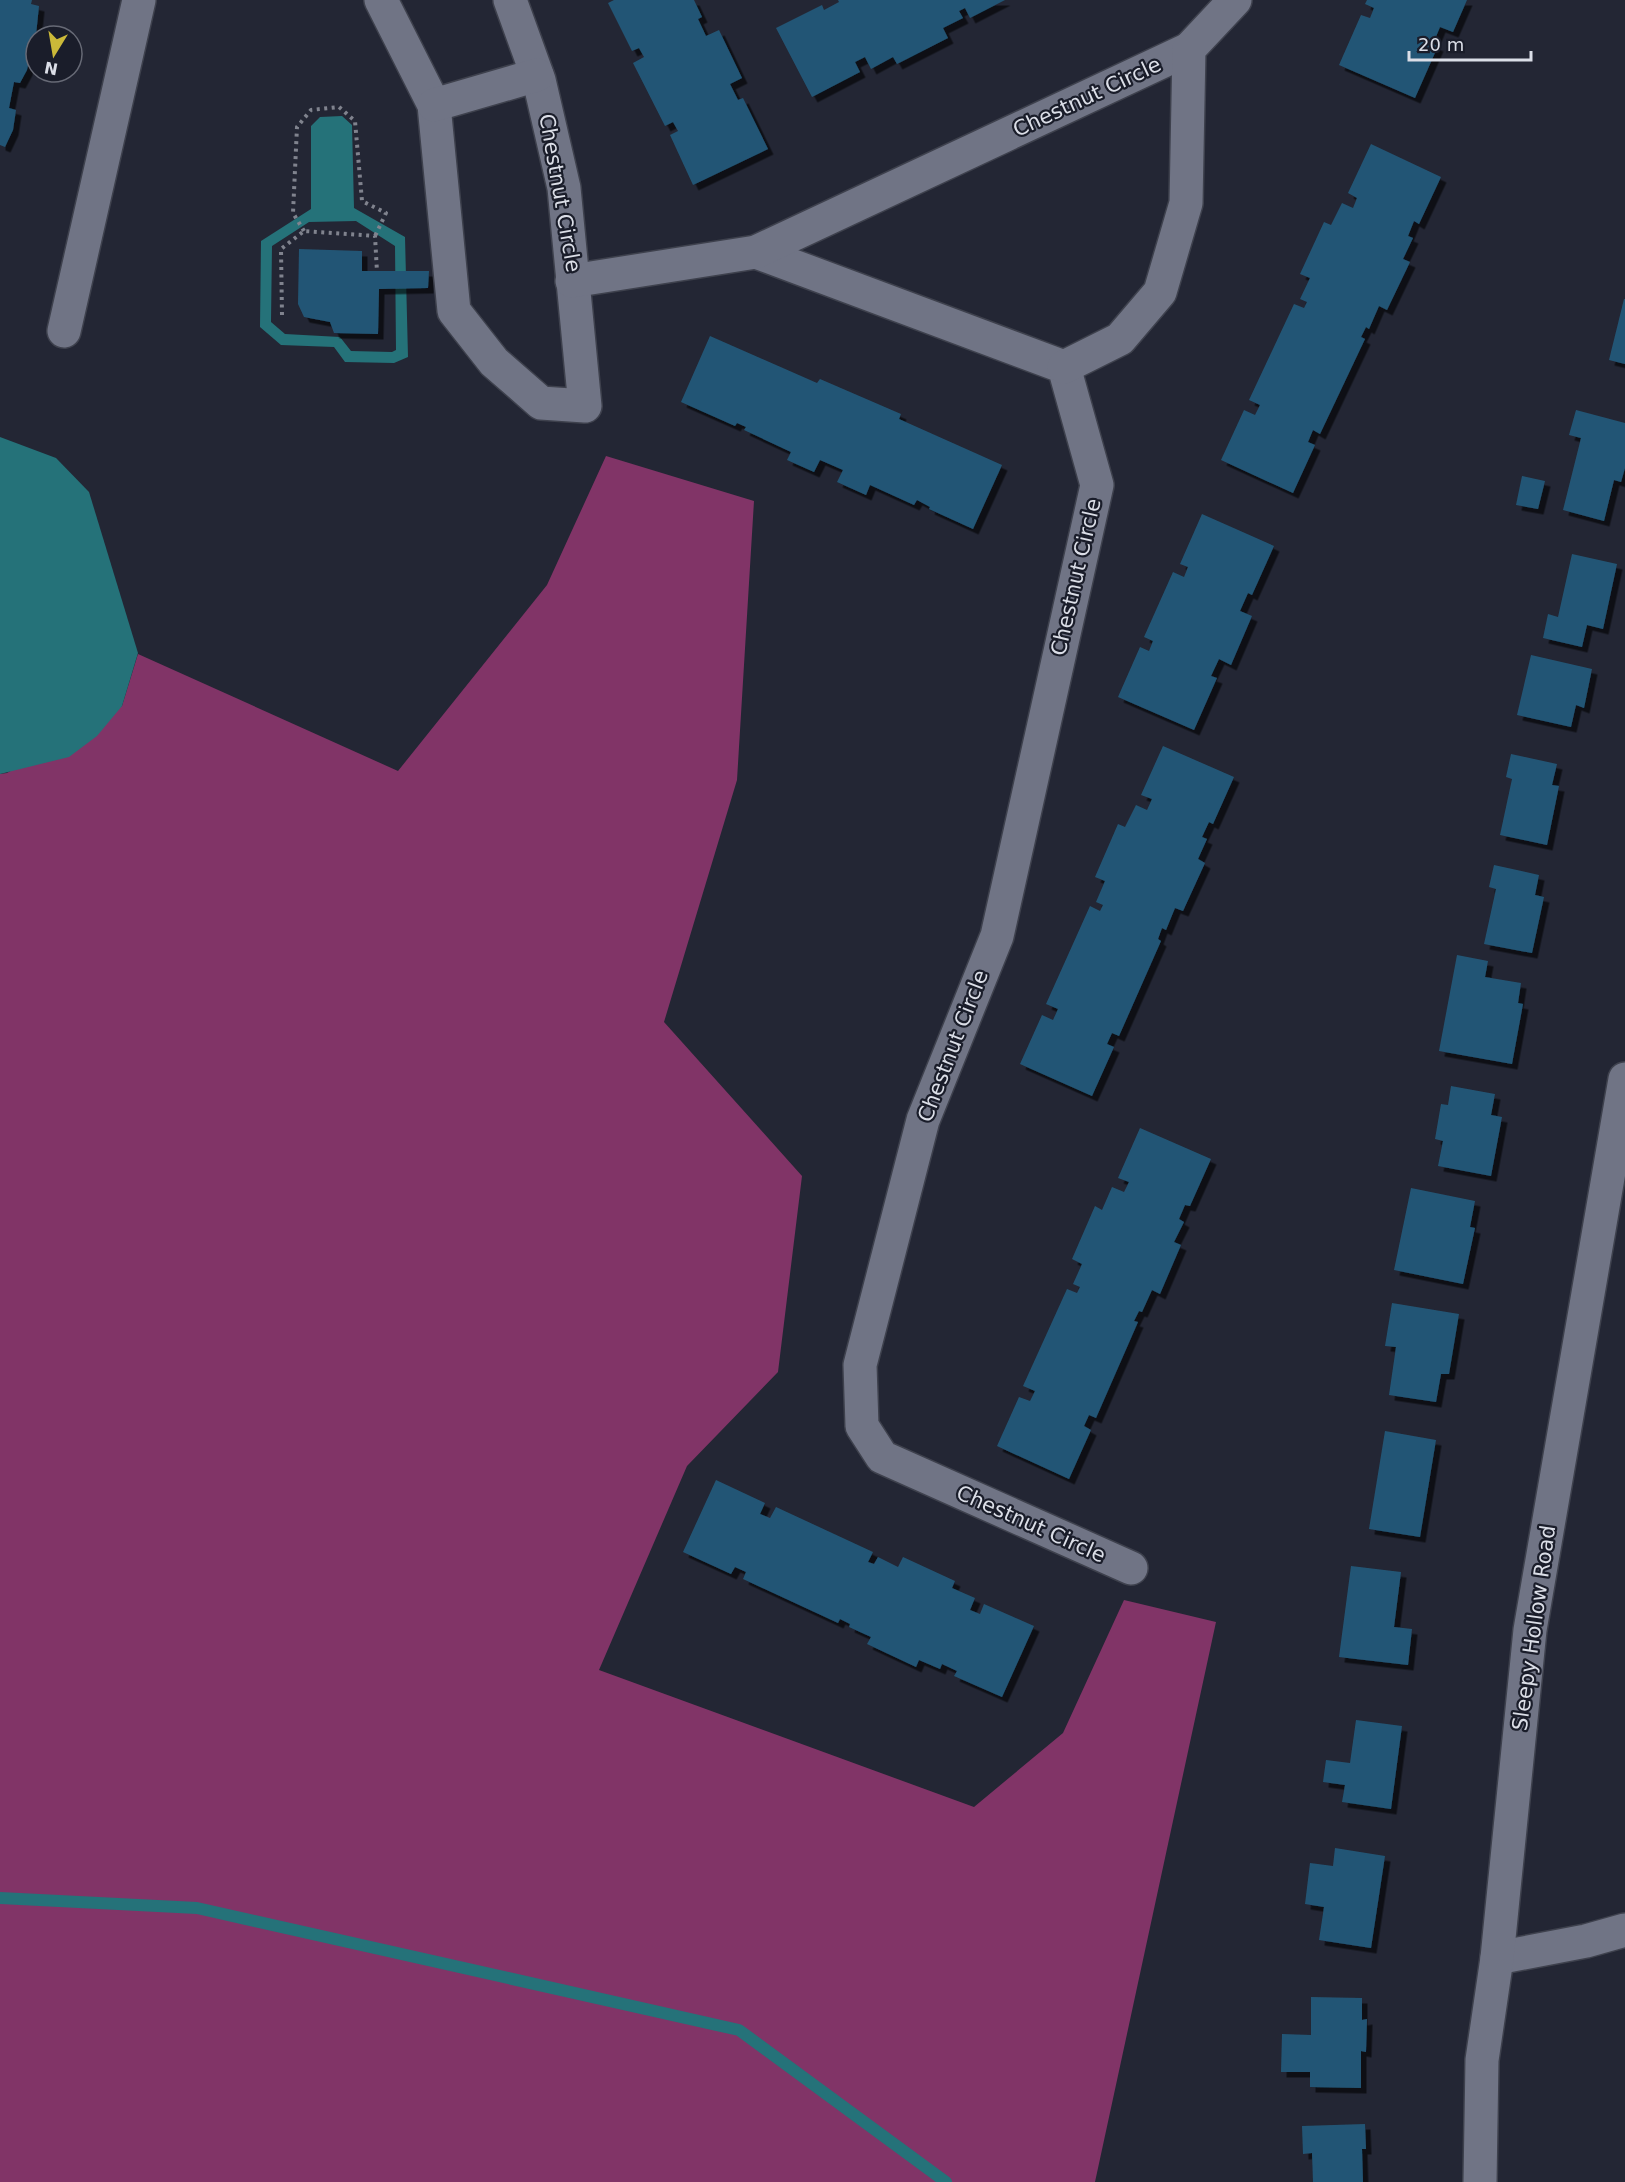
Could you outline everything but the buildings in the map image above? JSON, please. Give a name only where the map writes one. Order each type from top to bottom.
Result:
[{"type":"street","points":[[64,331],[139,0]]},
{"type":"street","points":[[381,0],[434,105],[454,311],[494,362],[541,403],[585,406],[572,281]]},
{"type":"street","name":"Chestnut Circle","points":[[510,0],[537,75],[564,188],[572,281],[756,252],[1189,50],[1235,0]]},
{"type":"street","name":"Chestnut Circle","points":[[756,252],[1065,367],[1120,339],[1160,292],[1186,203],[1189,50]]},
{"type":"street","points":[[434,105],[537,75]]},
{"type":"street","name":"Chestnut Circle","points":[[1065,367],[1097,485],[997,936],[923,1120],[860,1365],[862,1426],[882,1457],[1131,1568]]},
{"type":"street","name":"Sleepy Hollow Road","points":[[1480,2182],[1482,2060],[1497,1958],[1530,1630],[1625,1078]]},
{"type":"street","points":[[1497,1958],[1586,1941],[1625,1930]]},
{"type":"path","points":[[304,231],[293,213],[297,127],[311,110],[339,107],[356,120],[362,201],[386,213],[375,236],[377,272]]},
{"type":"path","points":[[282,315],[281,249],[304,231],[375,236]]},
{"type":"shaded area","points":[[342,116],[352,125],[354,208],[405,237],[408,357],[394,363],[345,362],[334,347],[281,345],[260,327],[261,241],[311,209],[311,126],[320,117]],"holes":[[[356,221],[395,246],[396,350],[392,352],[351,351],[340,337],[285,334],[271,322],[272,246],[309,222]]]},
{"type":"shaded area","points":[[0,437],[56,458],[89,492],[138,653],[122,706],[97,736],[69,757],[0,774]]},
{"type":"shaded area","points":[[606,456],[754,501],[737,780],[664,1022],[802,1176],[778,1372],[687,1466],[599,1670],[974,1807],[1063,1733],[1124,1600],[1216,1622],[1095,2182],[0,2182],[0,774],[7,773],[122,706],[138,654],[398,771],[547,585]]},
{"type":"waterway","points":[[0,1898],[197,1908],[739,2030],[946,2182]]}]
